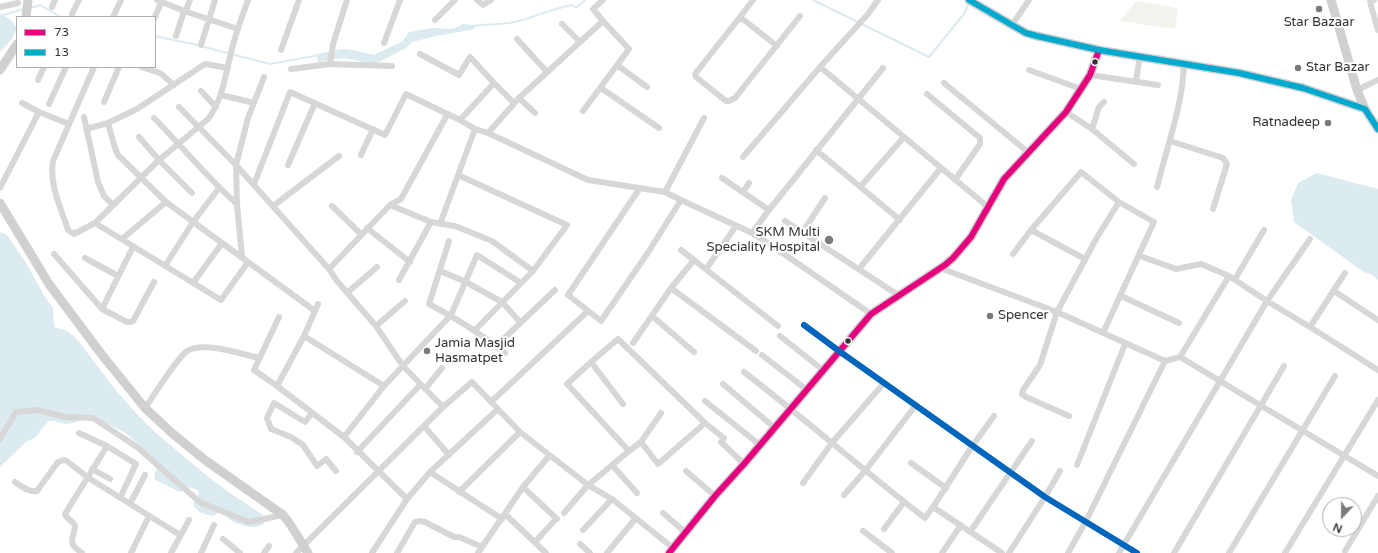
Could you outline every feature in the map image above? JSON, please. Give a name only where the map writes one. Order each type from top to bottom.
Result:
[{"type":"street","points":[[27,16],[28,0]]},
{"type":"street","points":[[52,7],[55,0]]},
{"type":"street","points":[[72,14],[79,0]]},
{"type":"street","points":[[113,16],[121,0]]},
{"type":"street","points":[[176,36],[184,12],[190,0]]},
{"type":"street","points":[[201,45],[215,0]]},
{"type":"street","points":[[94,68],[53,161],[53,183],[68,230],[74,234],[95,223],[159,160],[208,119],[216,107],[221,95],[231,51],[248,0]]},
{"type":"street","points":[[281,50],[299,0]]},
{"type":"street","points":[[330,64],[333,44],[348,0]]},
{"type":"street","points":[[384,44],[400,0]]},
{"type":"street","points":[[435,20],[455,0]]},
{"type":"street","points":[[477,0],[482,5],[491,0]]},
{"type":"street","points":[[583,111],[629,49],[593,9],[602,0]]},
{"type":"street","points":[[753,0],[695,72],[696,77],[719,96],[729,101],[735,98],[800,16]]},
{"type":"street","points":[[743,157],[820,66],[868,14],[878,0]]},
{"type":"street","points":[[969,0],[1012,25],[1037,36],[1099,50],[1239,73],[1303,88],[1365,109]]},
{"type":"street","points":[[1012,25],[1029,0]]},
{"type":"street","points":[[1331,0],[1357,90],[1365,109],[1378,129]]},
{"type":"street","points":[[1374,0],[1370,2],[1378,30]]},
{"type":"street","points":[[155,16],[160,1],[184,12],[238,29]]},
{"type":"street","points":[[0,7],[18,3]]},
{"type":"street","points":[[740,17],[777,46]]},
{"type":"street","points":[[488,133],[519,98],[603,21]]},
{"type":"street","points":[[562,24],[580,42]]},
{"type":"street","points":[[517,39],[547,72]]},
{"type":"street","points":[[0,70],[16,46]]},
{"type":"street","points":[[296,553],[302,545],[424,426],[472,382],[520,432],[588,485],[612,499],[636,518],[671,550],[715,496],[760,446],[871,314],[953,258],[971,237],[1004,179],[1066,112],[1090,75],[1099,50]]},
{"type":"street","points":[[420,54],[459,75],[470,57],[514,103]]},
{"type":"street","points":[[1136,81],[1140,56]]},
{"type":"street","points":[[1157,187],[1170,141],[1184,78],[1184,63]]},
{"type":"street","points":[[86,129],[108,123],[137,109],[205,64],[228,68]]},
{"type":"street","points":[[291,69],[330,64],[392,66]]},
{"type":"street","points":[[617,65],[647,87]]},
{"type":"street","points":[[820,66],[988,207]]},
{"type":"street","points":[[38,80],[44,68]]},
{"type":"street","points":[[48,104],[66,68]]},
{"type":"street","points":[[104,102],[119,68]]},
{"type":"street","points":[[144,68],[160,73],[174,85]]},
{"type":"street","points":[[752,233],[882,68]]},
{"type":"street","points":[[1029,70],[1081,89]]},
{"type":"street","points":[[1090,75],[1158,85]]},
{"type":"street","points":[[242,257],[237,204],[236,165],[248,118],[264,77]]},
{"type":"street","points":[[1357,90],[1378,80]]},
{"type":"street","points":[[460,120],[494,83]]},
{"type":"street","points":[[944,83],[1029,153]]},
{"type":"street","points":[[601,88],[659,128]]},
{"type":"street","points":[[201,91],[216,107]]},
{"type":"street","points":[[254,184],[290,92],[385,135],[406,94],[460,120],[475,129],[488,133],[588,180],[665,192],[752,233],[871,314]]},
{"type":"street","points":[[927,94],[980,138],[980,144],[955,180]]},
{"type":"street","points":[[221,95],[254,103]]},
{"type":"street","points":[[519,98],[535,114]]},
{"type":"street","points":[[1092,129],[1099,107],[1104,102]]},
{"type":"street","points":[[22,103],[39,112],[69,124]]},
{"type":"street","points":[[288,165],[314,103]]},
{"type":"street","points":[[179,107],[254,184],[329,269],[337,281],[376,326],[403,366],[444,407]]},
{"type":"street","points":[[0,188],[39,112]]},
{"type":"street","points":[[1066,112],[1092,129],[1134,164]]},
{"type":"street","points":[[329,269],[390,205],[401,199],[447,115]]},
{"type":"street","points":[[84,117],[98,182],[104,196],[113,205]]},
{"type":"street","points":[[154,118],[219,188],[237,204]]},
{"type":"street","points":[[665,192],[704,118]]},
{"type":"street","points":[[108,123],[118,155],[166,202],[248,262],[316,307],[304,336],[277,386]]},
{"type":"street","points":[[361,155],[373,129]]},
{"type":"street","points":[[440,224],[475,129]]},
{"type":"street","points":[[139,137],[159,160],[192,193]]},
{"type":"street","points":[[860,187],[904,137]]},
{"type":"street","points":[[1170,141],[1223,158],[1227,164],[1213,209]]},
{"type":"street","points":[[816,150],[900,220]]},
{"type":"street","points":[[273,206],[340,156]]},
{"type":"street","points":[[859,269],[941,168]]},
{"type":"street","points":[[1013,254],[1031,230],[1080,172],[1119,202],[1154,222],[1140,256],[1103,333]]},
{"type":"street","points":[[458,175],[567,225],[533,271],[475,330]]},
{"type":"street","points":[[722,178],[769,210]]},
{"type":"street","points":[[743,192],[750,183]]},
{"type":"street","points":[[165,266],[193,222],[219,188]]},
{"type":"street","points":[[640,188],[568,295],[601,321],[649,251],[681,200]]},
{"type":"street","points":[[802,233],[825,198]]},
{"type":"street","points":[[122,239],[166,202]]},
{"type":"street","points":[[1069,416],[1022,394],[1023,390],[1040,365],[1057,312],[1096,239],[1119,202]]},
{"type":"street","points":[[0,203],[48,284],[102,355],[145,408],[173,434],[205,460],[283,515],[308,553]]},
{"type":"street","points":[[390,205],[431,222],[455,226],[492,241],[533,271]]},
{"type":"street","points":[[332,206],[362,235]]},
{"type":"street","points":[[785,221],[898,295]]},
{"type":"street","points":[[400,280],[431,222]]},
{"type":"street","points":[[95,223],[221,300],[248,262]]},
{"type":"street","points":[[706,269],[736,226]]},
{"type":"street","points":[[367,228],[410,262]]},
{"type":"street","points":[[1031,230],[1085,259]]},
{"type":"street","points":[[940,268],[1057,312],[1165,361],[1180,357],[1264,230]]},
{"type":"street","points":[[1119,553],[1266,301],[1310,239]]},
{"type":"street","points":[[449,241],[429,304],[451,315],[475,330],[505,354]]},
{"type":"street","points":[[193,283],[222,243]]},
{"type":"street","points":[[102,309],[133,247]]},
{"type":"street","points":[[681,250],[778,326]]},
{"type":"street","points":[[54,254],[102,309],[127,322],[131,322],[154,282]]},
{"type":"street","points":[[344,437],[384,386],[451,315],[464,281],[477,255],[521,283]]},
{"type":"street","points":[[1140,256],[1176,269],[1201,264],[1232,277],[1266,301],[1378,370]]},
{"type":"street","points":[[85,258],[118,276]]},
{"type":"street","points":[[633,343],[671,288],[694,260]]},
{"type":"street","points":[[348,292],[377,267]]},
{"type":"street","points":[[440,271],[464,281],[502,302],[520,322]]},
{"type":"street","points":[[1310,327],[1345,273]]},
{"type":"street","points":[[671,288],[756,351]]},
{"type":"street","points":[[496,346],[555,290]]},
{"type":"street","points":[[1334,291],[1378,320]]},
{"type":"street","points":[[1121,296],[1179,323]]},
{"type":"street","points":[[376,326],[404,301]]},
{"type":"street","points":[[491,402],[588,310]]},
{"type":"street","points":[[652,316],[694,352]]},
{"type":"street","points":[[279,317],[254,370],[344,437],[357,452],[379,470],[407,500]]},
{"type":"street","points":[[804,325],[1045,497],[1137,553]]},
{"type":"street","points":[[304,336],[384,386]]},
{"type":"street","points":[[780,336],[823,370]]},
{"type":"street","points":[[629,451],[567,384],[618,339],[705,423],[724,438],[721,442],[744,464]]},
{"type":"street","points":[[1077,465],[1125,344]]},
{"type":"street","points":[[145,408],[187,351],[197,348],[212,348],[259,358]]},
{"type":"street","points":[[762,355],[807,390]]},
{"type":"street","points":[[1180,357],[1378,476]]},
{"type":"street","points":[[1068,553],[1086,521],[1165,361]]},
{"type":"street","points":[[591,362],[623,404]]},
{"type":"street","points":[[1174,553],[1284,366]]},
{"type":"street","points":[[357,452],[442,368]]},
{"type":"street","points":[[744,372],[791,409],[831,444],[925,518],[994,416]]},
{"type":"street","points":[[1229,553],[1335,376]]},
{"type":"street","points":[[803,483],[831,444],[884,383]]},
{"type":"street","points":[[723,384],[775,428]]},
{"type":"street","points":[[1285,553],[1378,400]]},
{"type":"street","points":[[705,401],[760,446]]},
{"type":"street","points":[[312,413],[305,422],[274,403],[268,418],[271,429],[291,437],[303,445],[316,466],[326,459],[336,471]]},
{"type":"street","points":[[844,495],[865,471],[916,405]]},
{"type":"street","points":[[372,553],[407,500],[430,472],[498,409]]},
{"type":"street","points":[[0,439],[16,412],[38,410],[65,417],[93,418],[137,447],[201,503],[249,522],[283,515]]},
{"type":"street","points":[[564,513],[588,485],[641,442],[661,413]]},
{"type":"street","points":[[641,442],[658,464],[705,423]]},
{"type":"street","points":[[424,426],[449,455]]},
{"type":"street","points":[[458,492],[520,432]]},
{"type":"street","points":[[79,433],[107,446],[136,464],[120,498]]},
{"type":"street","points":[[970,532],[1032,441]]},
{"type":"street","points":[[78,552],[71,540],[75,526],[74,523],[66,517],[65,514],[107,446]]},
{"type":"street","points":[[397,553],[415,522],[421,521],[454,537],[459,537],[480,550],[523,487],[549,456]]},
{"type":"street","points":[[15,482],[30,491],[37,491],[58,462],[64,460],[87,477],[180,535]]},
{"type":"street","points":[[911,463],[946,488]]},
{"type":"street","points":[[612,465],[637,493]]},
{"type":"street","points":[[92,469],[110,479]]},
{"type":"street","points":[[686,471],[715,496]]},
{"type":"street","points":[[1009,553],[1060,471]]},
{"type":"street","points":[[430,472],[458,492],[504,516],[546,553]]},
{"type":"street","points":[[130,504],[145,476]]},
{"type":"street","points":[[523,487],[556,520],[535,542]]},
{"type":"street","points":[[1345,551],[1378,496]]},
{"type":"street","points":[[584,530],[612,499]]},
{"type":"street","points":[[884,529],[904,502]]},
{"type":"street","points":[[933,507],[1002,553]]},
{"type":"street","points":[[663,513],[686,532]]},
{"type":"street","points":[[130,553],[149,516]]},
{"type":"street","points":[[607,553],[636,518]]},
{"type":"street","points":[[171,553],[189,520]]},
{"type":"street","points":[[201,553],[214,525]]},
{"type":"street","points":[[942,553],[961,525]]},
{"type":"street","points":[[863,531],[892,553]]},
{"type":"street","points":[[223,540],[240,553]]},
{"type":"street","points":[[580,544],[590,553]]},
{"type":"street","points":[[264,553],[269,546]]},
{"type":"shaded area","points":[[1136,1],[1178,8],[1175,29],[1120,21]]},
{"type":"shaded area","points":[[0,13],[12,21],[16,27],[16,31],[11,40],[0,52]]},
{"type":"shaded area","points":[[462,24],[475,25],[475,29],[412,42],[406,48],[375,64],[344,58],[318,62],[317,54],[343,49],[374,55],[403,41],[409,32],[434,28],[452,29]]},
{"type":"shaded area","points":[[1317,173],[1378,189],[1378,280],[1371,274],[1364,272],[1294,222],[1291,200],[1298,183]]},
{"type":"shaded area","points":[[0,232],[7,235],[25,261],[45,297],[53,308],[54,327],[67,331],[76,338],[118,393],[156,433],[211,479],[263,515],[265,522],[262,525],[250,527],[240,525],[230,520],[220,511],[213,516],[201,513],[194,507],[193,504],[199,494],[198,490],[188,487],[180,492],[155,480],[154,477],[157,467],[129,436],[114,427],[85,418],[73,423],[65,424],[49,421],[36,437],[26,442],[0,467]]},
{"type":"waterway","points":[[472,26],[513,22],[573,5],[576,8],[585,0]]},
{"type":"waterway","points":[[813,0],[929,57],[964,14],[969,3]]},
{"type":"waterway","points":[[30,8],[40,5],[59,16]]},
{"type":"waterway","points":[[0,16],[24,9]]},
{"type":"waterway","points":[[156,36],[270,64],[320,55]]},
{"type":"transit line","name":"13","points":[[969,0],[1026,33],[1037,36],[1099,50],[1239,73],[1303,88],[1365,109],[1378,129]]},
{"type":"transit line","name":"73","points":[[669,553],[715,496],[871,314],[945,265],[971,237],[1004,179],[1066,112],[1090,75],[1099,50]]},
{"type":"transit line","points":[[804,325],[1045,497],[1137,553]]},
{"type":"place","name":"Star Bazaar","points":[[1319,9]]},
{"type":"place","name":"Star Bazar","points":[[1298,68]]},
{"type":"place","name":"Ratnadeep","points":[[1328,123]]},
{"type":"place","name":"SKM Multi Speciality Hospital","points":[[829,240]]},
{"type":"place","name":"Spencer","points":[[990,316]]},
{"type":"place","name":"Jamia Masjid Hasmatpet","points":[[427,351]]}]
